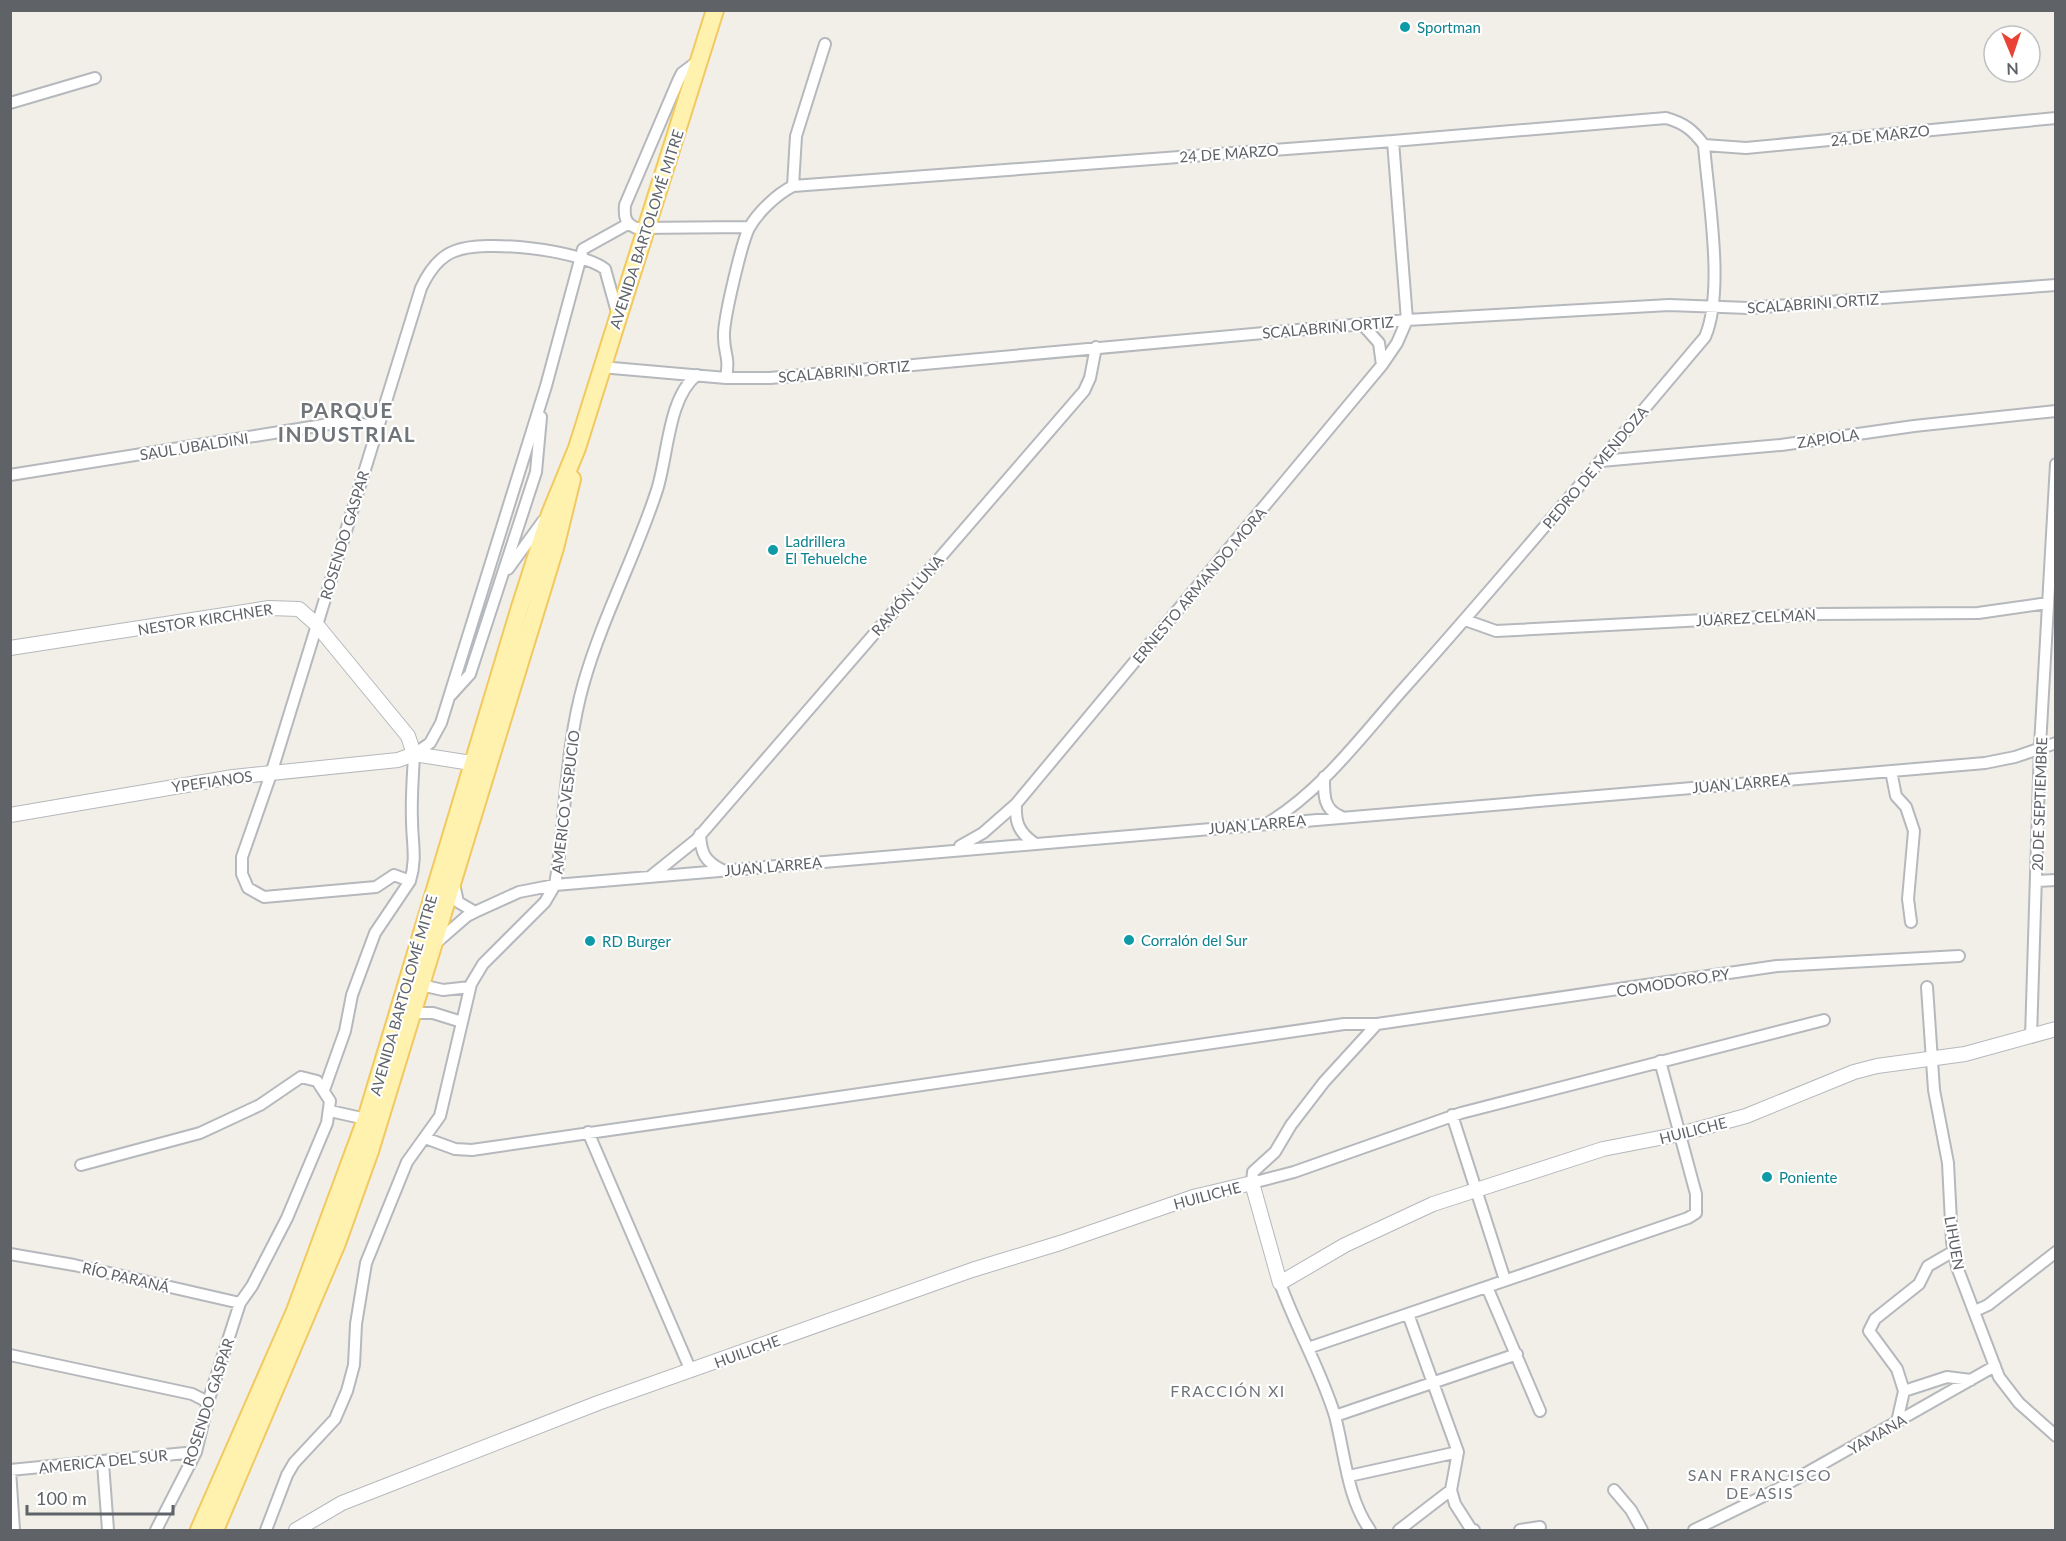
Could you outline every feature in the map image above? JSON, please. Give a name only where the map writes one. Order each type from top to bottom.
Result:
[{"type":"main road","name":"AVENIDA BARTOLOMÉ MITRE","points":[[199,1530],[295,1311],[366,1119],[471,763],[551,512],[577,448],[715,10]]},
{"type":"main road","name":"AVENIDA BARTOLOMÉ MITRE","points":[[215,1530],[337,1243],[370,1151],[555,548],[569,498],[577,448]]},
{"type":"street","points":[[726,378],[729,360],[724,338],[726,315],[749,227],[779,193],[792,186],[796,136],[825,44]]},
{"type":"street","points":[[699,60],[682,72],[625,205],[624,215],[628,224],[636,228],[749,227]]},
{"type":"street","points":[[10,103],[95,78]]},
{"type":"street","name":"24 DE MARZO","points":[[792,186],[1666,118],[1684,123],[1704,145],[1746,148],[2055,118]]},
{"type":"street","name":"ERNESTO ARMANDO MORA","points":[[947,850],[968,843],[1016,804],[1382,365],[1397,343],[1407,320],[1393,141]]},
{"type":"street","name":"PEDRO DE MENDOZA","points":[[1268,823],[1293,808],[1324,777],[1465,620],[1705,337],[1714,307],[1715,290],[1704,145]]},
{"type":"street","points":[[414,754],[430,743],[437,734],[541,402],[583,249],[628,224]]},
{"type":"street","name":"ROSENDO GASPAR","points":[[410,881],[394,875],[376,887],[264,897],[248,888],[242,874],[242,857],[271,774],[421,288],[426,276],[447,255],[456,250],[496,247],[581,256],[605,269],[618,315]]},
{"type":"street","name":"SCALABRINI ORTIZ","points":[[601,367],[726,378],[770,378],[1407,320],[1669,305],[1748,309],[2055,285]]},
{"type":"street","points":[[1362,324],[1379,342],[1382,365]]},
{"type":"street","name":"RAMÓN LUNA","points":[[650,877],[700,834],[1084,391],[1090,378],[1096,347]]},
{"type":"street","name":"AMERICO VESPUCIO","points":[[266,1530],[287,1475],[294,1463],[335,1419],[347,1391],[354,1365],[356,1324],[366,1263],[407,1162],[444,1107],[470,987],[483,964],[545,902],[555,885],[573,731],[584,682],[658,488],[678,402],[690,381],[697,375]]},
{"type":"street","points":[[450,695],[470,674],[536,472],[541,402]]},
{"type":"street","name":"ZAPIOLA","points":[[1601,461],[1781,445],[1914,426],[2055,411]]},
{"type":"street","name":"SAUL UBALDINI","points":[[10,475],[336,423],[378,425]]},
{"type":"street","name":"20 DE SEPTIEMBRE","points":[[2031,1037],[2040,746],[2055,464]]},
{"type":"street","points":[[500,582],[551,512]]},
{"type":"street","name":"JUAREZ CELMAN","points":[[1465,620],[1497,631],[1820,614],[1978,613],[2048,603]]},
{"type":"street","name":"NESTOR KIRCHNER","points":[[10,648],[269,608],[299,609],[316,624],[408,736],[414,754]]},
{"type":"street","name":"JUAN LARREA","points":[[432,947],[449,930],[476,912],[519,892],[555,885],[1985,763],[2015,757],[2040,746],[2055,743]]},
{"type":"street","points":[[414,754],[471,763]]},
{"type":"street","points":[[324,1090],[345,1031],[352,995],[375,933],[410,881],[415,861],[412,819],[414,754]]},
{"type":"street","name":"YPEFIANOS","points":[[10,815],[233,777],[399,760],[414,754]]},
{"type":"street","points":[[1891,771],[1896,796],[1906,807],[1914,831],[1908,899],[1911,922]]},
{"type":"street","points":[[1324,777],[1325,802],[1331,812],[1343,817]]},
{"type":"street","points":[[1016,804],[1015,818],[1021,833],[1034,843]]},
{"type":"street","points":[[700,834],[701,851],[707,862],[723,870]]},
{"type":"street","points":[[454,873],[458,902],[476,912]]},
{"type":"street","points":[[2037,881],[2055,880]]},
{"type":"street","name":"COMODORO PY","points":[[425,1138],[455,1149],[472,1150],[1344,1024],[1453,1014],[1777,966],[1864,959],[1959,956]]},
{"type":"street","points":[[421,985],[443,990],[470,987]]},
{"type":"street","name":"LIHUEN","points":[[1927,987],[1934,1090],[1948,1163],[1957,1267],[1995,1366],[2007,1388],[2019,1403],[2055,1436]]},
{"type":"street","points":[[412,1013],[433,1013],[462,1022]]},
{"type":"street","points":[[1383,1022],[1324,1082],[1291,1125],[1275,1152],[1253,1172],[1252,1183],[1294,1172],[1452,1115],[1824,1020]]},
{"type":"street","name":"HUILICHE","points":[[296,1530],[342,1503],[598,1403],[972,1270],[1060,1243],[1193,1197],[1252,1183],[1280,1283],[1345,1245],[1433,1204],[1603,1149],[1680,1134],[1776,1105],[1854,1072],[1965,1054],[2055,1029]]},
{"type":"street","points":[[1308,1348],[1688,1218],[1696,1213],[1696,1194],[1660,1061]]},
{"type":"street","points":[[81,1165],[200,1133],[260,1105],[301,1077],[317,1081],[330,1101],[330,1111],[366,1119]]},
{"type":"street","name":"ROSENDO GASPAR","points":[[156,1530],[196,1452],[207,1402],[240,1303],[252,1286],[287,1218],[330,1111]]},
{"type":"street","points":[[1452,1115],[1505,1280]]},
{"type":"street","points":[[588,1132],[690,1371]]},
{"type":"street","points":[[10,1246],[74,1265]]},
{"type":"street","points":[[1897,1422],[1904,1391],[1897,1369],[1869,1331],[1872,1322],[1919,1284],[1928,1266],[1954,1251]]},
{"type":"street","points":[[1975,1311],[1988,1305],[2055,1252]]},
{"type":"street","name":"RÍO PARANÁ","points":[[10,1254],[74,1265],[240,1303]]},
{"type":"street","points":[[1280,1283],[1335,1416],[1360,1515],[1370,1530]]},
{"type":"street","points":[[1486,1287],[1540,1411]]},
{"type":"street","points":[[1407,1314],[1458,1452],[1451,1490],[1455,1504],[1471,1529],[1474,1530]]},
{"type":"street","points":[[1335,1416],[1517,1354]]},
{"type":"street","points":[[10,1355],[192,1394],[207,1402]]},
{"type":"street","name":"YAMANA","points":[[1694,1530],[1780,1488],[1995,1366]]},
{"type":"street","points":[[1904,1391],[1947,1377],[1971,1380]]},
{"type":"street","name":"AMERICA DEL SUR","points":[[10,1470],[196,1452]]},
{"type":"street","points":[[1349,1476],[1458,1452]]},
{"type":"street","points":[[103,1462],[108,1530]]},
{"type":"street","points":[[10,1470],[14,1530]]},
{"type":"street","points":[[1399,1530],[1451,1490]]},
{"type":"street","points":[[1614,1490],[1631,1510],[1642,1530]]},
{"type":"street","points":[[1520,1530],[1540,1527]]},
{"type":"place","name":"Sportman","points":[[1405,27]]},
{"type":"place","name":"Ladrillera El Tehuelche","points":[[773,550]]},
{"type":"place","name":"Corralón del Sur","points":[[1129,940]]},
{"type":"place","name":"RD Burger","points":[[590,941]]},
{"type":"place","name":"Poniente","points":[[1767,1177]]},
{"type":"district","name":"PARQUE INDUSTRIAL","points":[[347,421]]},
{"type":"district","name":"FRACCIÓN XI","points":[[1228,1390]]},
{"type":"district","name":"SAN FRANCISCO DE ASIS","points":[[1760,1483]]}]
